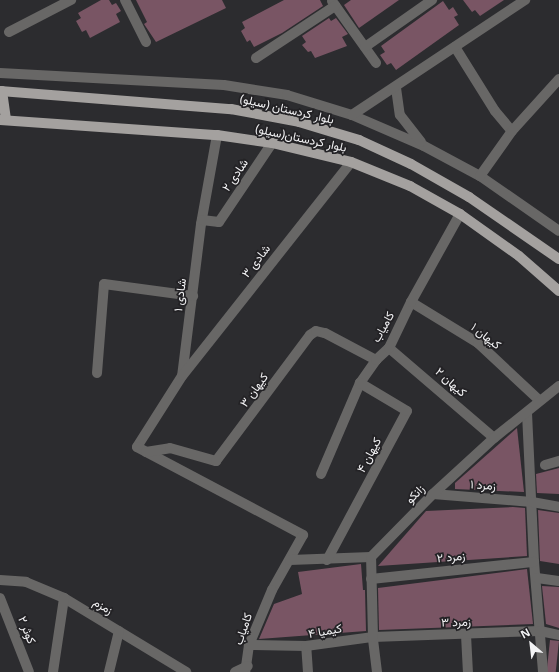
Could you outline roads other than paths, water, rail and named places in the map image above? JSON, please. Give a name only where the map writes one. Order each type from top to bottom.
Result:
[{"type":"main road","points":[[1,91],[3,120]]},
{"type":"main road","name":"بلوار کردستان (سیلو)","points":[[1,91],[230,109],[306,124],[359,140],[411,164],[469,197],[559,259]]},
{"type":"main road","name":"بلوار کردستان(سیلو)","points":[[3,120],[217,135],[272,143],[351,162],[410,186],[460,214],[519,256],[559,291]]},
{"type":"street","points":[[9,32],[71,0]]},
{"type":"street","points":[[125,0],[146,42]]},
{"type":"street","points":[[365,47],[432,0]]},
{"type":"street","points":[[352,115],[396,88],[525,0]]},
{"type":"street","points":[[256,58],[333,3],[376,63]]},
{"type":"street","points":[[455,47],[495,111],[512,131]]},
{"type":"street","points":[[0,73],[224,85],[287,95],[352,115],[424,146],[480,176],[559,231]]},
{"type":"street","points":[[480,176],[512,131],[553,83],[559,79]]},
{"type":"street","points":[[396,88],[400,114],[424,146]]},
{"type":"street","name":"شادی ۱","points":[[146,452],[137,447],[182,376],[202,220],[217,135]]},
{"type":"street","name":"شادی ۲","points":[[202,220],[219,222],[272,143]]},
{"type":"street","name":"شادی ۳","points":[[182,376],[351,162]]},
{"type":"street","name":"کامیاب","points":[[321,474],[360,382],[376,360],[389,348],[410,302],[460,214]]},
{"type":"street","points":[[98,373],[104,284],[193,296]]},
{"type":"street","name":"کیهان ۱","points":[[410,302],[478,344],[539,400]]},
{"type":"street","name":"کیهان ۳","points":[[146,452],[170,448],[216,460],[310,335],[316,331],[325,333],[376,360]]},
{"type":"street","name":"کیهان ۲","points":[[389,348],[494,438]]},
{"type":"street","name":"کیهان ۴","points":[[326,560],[407,411],[360,382]]},
{"type":"street","name":"زانکو","points":[[371,557],[433,494],[494,438],[527,413],[539,400],[559,386]]},
{"type":"street","points":[[527,413],[534,562],[544,672]]},
{"type":"street","name":"کامیاب","points":[[146,452],[303,535],[272,590],[249,645],[246,669]]},
{"type":"street","points":[[545,465],[559,460]]},
{"type":"street","name":"زمرد ۱","points":[[433,494],[532,502],[559,506]]},
{"type":"street","points":[[290,560],[326,560],[371,557],[373,637],[377,672]]},
{"type":"street","name":"زمرد ۲","points":[[371,579],[534,562]]},
{"type":"street","points":[[536,578],[559,581]]},
{"type":"street","name":"زمزم","points":[[0,580],[26,582],[64,598],[119,631],[172,668],[186,672]]},
{"type":"street","name":"کوثر ۲","points":[[0,598],[30,672]]},
{"type":"street","points":[[53,672],[64,598]]},
{"type":"street","points":[[109,672],[119,631]]},
{"type":"street","name":"زمرد ۳","points":[[373,637],[466,635],[540,631],[559,635]]},
{"type":"street","points":[[466,635],[468,672]]},
{"type":"street","name":"کیمیا ۴","points":[[308,672],[306,646],[373,637]]},
{"type":"street","points":[[249,645],[306,646]]},
{"type":"street","points":[[235,672],[246,669]]}]
